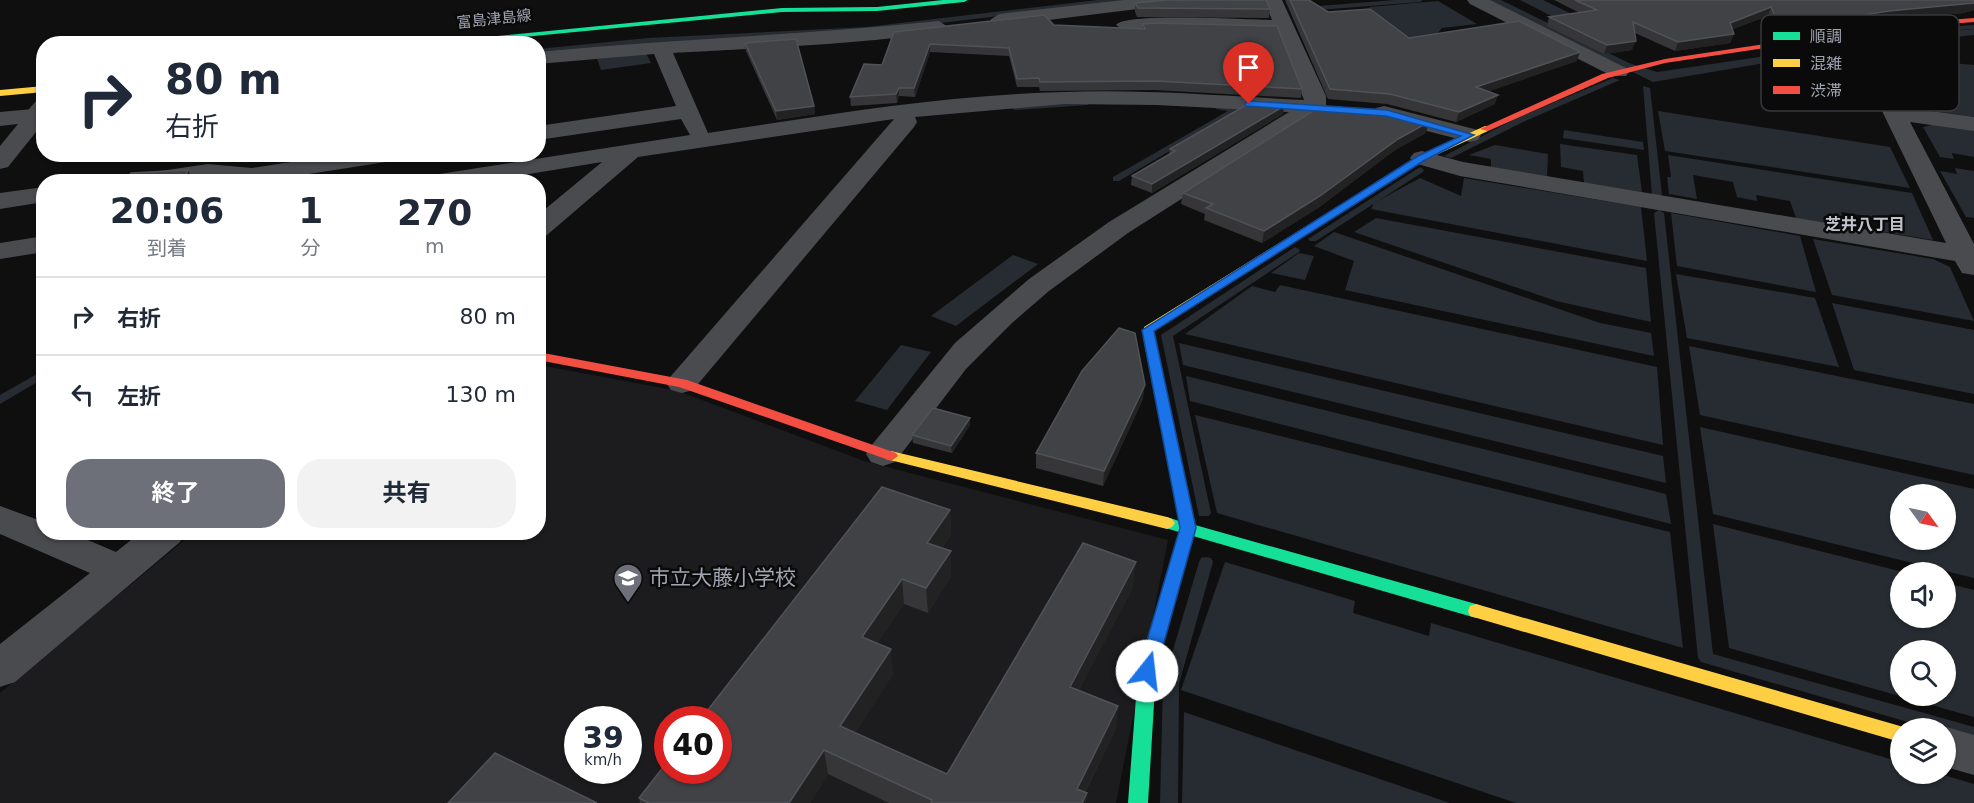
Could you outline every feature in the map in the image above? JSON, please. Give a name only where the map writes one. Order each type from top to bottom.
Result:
[{"type":"street","name":"富島津島線","points":[[505,36],[782,10],[877,9],[964,0]]},
{"type":"street","points":[[983,22],[1170,0]]},
{"type":"street","points":[[1273,0],[1282,26],[1315,96],[1324,108]]},
{"type":"street","points":[[1476,0],[1619,72]]},
{"type":"street","points":[[1507,0],[1642,65]]},
{"type":"street","points":[[1959,21],[1974,20]]},
{"type":"street","points":[[1110,27],[1154,23],[1282,26]]},
{"type":"street","points":[[546,57],[660,46],[871,35],[959,25]]},
{"type":"street","points":[[660,46],[703,141]]},
{"type":"street","points":[[1138,803],[1147,671],[1188,528],[1148,330],[1422,158],[1470,135],[1557,95],[1642,65],[1761,48]]},
{"type":"street","points":[[0,93],[36,90]]},
{"type":"street","points":[[481,174],[633,149],[703,141],[902,111],[1085,98],[1142,98],[1324,108]]},
{"type":"street","points":[[883,454],[965,351],[1067,262],[1324,108]]},
{"type":"street","points":[[546,132],[689,111]]},
{"type":"street","points":[[682,384],[906,122],[902,111]]},
{"type":"street","points":[[1366,111],[1387,113],[1470,135]]},
{"type":"street","points":[[1894,113],[1974,124]]},
{"type":"street","points":[[1894,113],[1969,263]]},
{"type":"street","points":[[0,119],[36,114]]},
{"type":"street","points":[[0,162],[36,119]]},
{"type":"street","points":[[546,222],[633,149]]},
{"type":"street","points":[[1422,158],[1460,169],[1969,263]]},
{"type":"street","points":[[259,174],[339,162]]},
{"type":"street","points":[[188,174],[208,171],[227,174]]},
{"type":"street","points":[[0,201],[36,195]]},
{"type":"street","points":[[0,250],[36,245]]},
{"type":"street","points":[[546,358],[682,384],[883,454],[1188,528],[1890,731]]},
{"type":"street","points":[[0,519],[36,534]]},
{"type":"street","points":[[49,540],[120,570]]},
{"type":"street","points":[[0,669],[157,540]]},
{"type":"street","points":[[1956,750],[1974,755]]},
{"type":"shaded area","points":[[1098,0],[1131,0],[899,28],[546,53],[546,48],[648,38],[866,27]]},
{"type":"shaded area","points":[[1486,0],[1501,0],[1629,63],[1657,72],[1761,57],[1761,64],[1653,82]]},
{"type":"shaded area","points":[[1520,0],[1543,0],[1582,19],[1563,22]]},
{"type":"shaded area","points":[[1438,1],[1477,24],[1442,28],[1436,35],[1403,38],[1369,7]]},
{"type":"shaded area","points":[[1974,29],[1974,35],[1959,37],[1959,30]]},
{"type":"shaded area","points":[[646,53],[651,63],[601,70],[597,59]]},
{"type":"shaded area","points":[[1959,64],[1974,65],[1974,117],[1933,111],[1959,111]]},
{"type":"shaded area","points":[[1658,111],[1890,147],[1910,188],[1665,151]]},
{"type":"shaded area","points":[[1936,124],[1974,129],[1974,157],[1952,153],[1954,159],[1940,157],[1923,127]]},
{"type":"shaded area","points":[[1564,130],[1643,142],[1644,150],[1563,138]]},
{"type":"shaded area","points":[[1560,144],[1637,155],[1642,192],[1584,183],[1583,171],[1561,167]]},
{"type":"shaded area","points":[[1495,145],[1548,154],[1547,177],[1491,167],[1491,159],[1469,155]]},
{"type":"shaded area","points":[[1668,155],[1912,193],[1933,240],[1884,232],[1878,218],[1841,212],[1845,226],[1796,218],[1790,201],[1756,195],[1757,201],[1737,197],[1733,182],[1693,175],[1697,199],[1669,194],[1667,177],[1671,177]]},
{"type":"shaded area","points":[[1955,168],[1974,171],[1974,218],[1966,217],[1940,171],[1957,174]]},
{"type":"shaded area","points":[[1420,178],[1461,196],[1464,178],[1641,207],[1647,261],[1371,209],[1374,203]]},
{"type":"shaded area","points":[[1671,213],[1800,236],[1816,292],[1677,266]]},
{"type":"shaded area","points":[[1376,218],[1646,268],[1651,322],[1556,301],[1354,232]]},
{"type":"shaded area","points":[[1334,232],[1600,323],[1651,333],[1654,356],[1345,290],[1354,261],[1314,246]]},
{"type":"shaded area","points":[[1813,239],[1933,259],[1950,267],[1974,321],[1832,295]]},
{"type":"shaded area","points":[[1299,253],[1314,256],[1305,280],[1271,273]]},
{"type":"shaded area","points":[[1013,255],[1038,264],[956,326],[931,316]]},
{"type":"shaded area","points":[[1676,274],[1815,298],[1839,367],[1687,338]]},
{"type":"shaded area","points":[[1280,285],[1657,367],[1663,445],[1185,334],[1252,286],[1275,292]]},
{"type":"shaded area","points":[[1832,303],[1974,330],[1974,394],[1854,370]]},
{"type":"shaded area","points":[[1179,343],[1663,456],[1666,483],[1183,365]]},
{"type":"shaded area","points":[[901,345],[931,352],[887,410],[855,401]]},
{"type":"shaded area","points":[[1689,346],[1974,404],[1974,475],[1700,415]]},
{"type":"shaded area","name":"市立大藤小学校","points":[[546,366],[678,391],[864,461],[1168,540],[1116,803],[0,803],[0,693],[185,540],[546,540]]},
{"type":"shaded area","points":[[1186,376],[1666,494],[1671,524],[1190,401]]},
{"type":"shaded area","points":[[1195,415],[1670,532],[1683,648],[1217,513]]},
{"type":"shaded area","points":[[1700,427],[1952,484],[1890,484],[1890,550],[1956,550],[1956,485],[1974,489],[1974,578],[1956,574],[1956,562],[1909,562],[1713,514]]},
{"type":"shaded area","points":[[1713,524],[1890,569],[1890,628],[1956,628],[1956,586],[1974,590],[1974,717],[1935,706],[1956,706],[1956,640],[1890,640],[1890,693],[1729,648]]},
{"type":"shaded area","points":[[1225,562],[1355,601],[1353,613],[1429,636],[1431,623],[1890,759],[1890,784],[1956,784],[1956,779],[1974,784],[1974,803],[1516,803],[1181,690]]},
{"type":"shaded area","points":[[1184,712],[1450,803],[1182,803]]},
{"type":"building","points":[[1167,0],[1266,0],[1270,9],[1138,8],[1135,3]]},
{"type":"building","points":[[1290,0],[1309,0],[1328,12],[1370,9],[1409,38],[1519,21],[1580,52],[1476,87],[1498,95],[1459,112],[1390,94],[1330,89]]},
{"type":"building","points":[[1575,0],[1974,0],[1974,3],[1864,15],[1775,15],[1771,7],[1730,23],[1734,34],[1678,42],[1633,22],[1636,41],[1607,45],[1549,17],[1597,10]]},
{"type":"building","points":[[1044,15],[1054,25],[1145,29],[1143,24],[1155,23],[1277,26],[1302,89],[1155,81],[1040,82],[1039,78],[1017,79],[1009,48],[930,44],[914,88],[899,88],[896,94],[850,97],[864,64],[882,65],[894,32]]},
{"type":"building","points":[[796,39],[814,106],[776,111],[745,43]]},
{"type":"building","points":[[1248,104],[1284,106],[1152,184],[1132,176],[1175,151],[1170,149]]},
{"type":"building","points":[[1321,106],[1388,111],[1429,122],[1398,139],[1320,196],[1264,231],[1206,208],[1213,204],[1183,193]]},
{"type":"building","points":[[188,170],[186,174],[131,173]]},
{"type":"building","points":[[1119,328],[1135,333],[1145,385],[1104,471],[1036,453],[1082,371]]},
{"type":"building","points":[[933,408],[970,418],[951,446],[912,435]]},
{"type":"building","points":[[882,487],[950,510],[927,543],[951,551],[926,588],[902,579],[862,637],[891,649],[840,726],[947,774],[1083,543],[1136,562],[1070,687],[1118,706],[1077,789],[1087,793],[1082,803],[931,803],[932,800],[824,750],[789,803],[649,803],[639,798],[654,779],[654,784],[732,784],[732,706],[711,706]]},
{"type":"building","points":[[495,753],[597,803],[448,803]]},
{"type":"waterway","points":[[1306,9],[1420,0]]},
{"type":"waterway","points":[[1959,28],[1974,27]]},
{"type":"waterway","points":[[1448,156],[1520,120],[1616,80]]},
{"type":"waterway","points":[[1646,88],[1657,195]]},
{"type":"waterway","points":[[1015,108],[1085,103]]},
{"type":"waterway","points":[[1116,179],[1235,110],[1219,107]]},
{"type":"waterway","points":[[1313,239],[1420,170]]},
{"type":"waterway","points":[[1659,213],[1706,658],[1974,734]]},
{"type":"waterway","points":[[1204,513],[1167,335],[1295,250]]},
{"type":"waterway","points":[[0,400],[36,378]]},
{"type":"waterway","points":[[1169,803],[1171,684],[1206,562]]},
{"type":"traffic: fast","points":[[506,36],[782,10],[877,9],[964,0]]},
{"type":"traffic: fast","points":[[1138,803],[1147,671],[1188,528],[1149,337]]},
{"type":"traffic: fast","points":[[1167,523],[1476,611]]},
{"type":"traffic: slow","points":[[0,93],[36,90]]},
{"type":"traffic: slow","points":[[1149,337],[1148,330],[1422,158],[1485,129]]},
{"type":"traffic: slow","points":[[891,456],[1167,523]]},
{"type":"traffic: slow","points":[[1476,611],[1890,731]]},
{"type":"traffic: jam","points":[[1959,21],[1974,20]]},
{"type":"traffic: jam","points":[[1485,129],[1605,76],[1665,61],[1761,47]]},
{"type":"traffic: jam","points":[[546,358],[682,383],[891,456]]},
{"type":"place","name":"市立大藤小学校","points":[[628,604]]},
{"type":"district","name":"芝井八丁目","points":[[1865,224]]},
{"type":"route","points":[[1147,671],[1188,528],[1148,330],[1422,158],[1470,135],[1387,113],[1249,104]]}]
